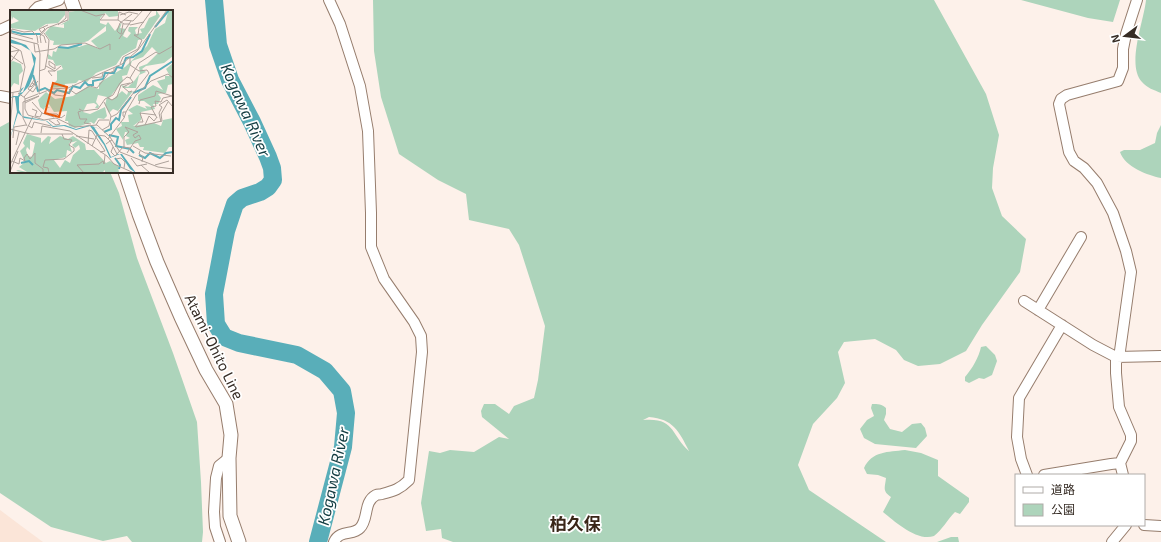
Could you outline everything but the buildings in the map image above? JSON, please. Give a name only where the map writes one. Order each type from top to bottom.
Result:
[{"type":"main road","points":[[71,0],[75,10]]},
{"type":"main road","name":"Atami-Ohito Line","points":[[125,173],[141,221],[178,310],[206,370],[226,404],[231,435],[229,458],[230,516],[239,542]]},
{"type":"street","points":[[34,6],[59,0]]},
{"type":"street","points":[[329,0],[340,24],[360,86],[368,131],[372,213],[371,247],[384,278],[418,329],[421,336],[422,352],[409,480],[401,488],[376,496],[367,506],[364,522],[360,528],[336,537],[334,542]]},
{"type":"street","points":[[1123,474],[1120,463],[1131,441],[1131,435],[1118,403],[1117,357],[1131,272],[1126,251],[1113,213],[1097,183],[1084,168],[1074,161],[1069,152],[1059,104],[1061,99],[1067,95],[1118,81],[1122,68],[1123,49],[1126,34],[1137,0]]},
{"type":"street","points":[[0,30],[10,25]]},
{"type":"street","points":[[0,96],[10,98]]},
{"type":"street","points":[[1038,310],[1081,237]]},
{"type":"street","points":[[1024,301],[1093,345],[1117,357],[1161,356]]},
{"type":"street","points":[[1027,474],[1021,459],[1017,438],[1019,398],[1062,325]]},
{"type":"street","points":[[220,542],[215,527],[214,512],[216,478],[219,466],[229,458]]},
{"type":"street","points":[[1050,474],[1120,463]]},
{"type":"street","points":[[1145,525],[1161,526]]},
{"type":"street","points":[[1112,542],[1125,526]]},
{"type":"shaded area","points":[[0,510],[24,528],[43,542],[0,542]]},
{"type":"green space","points":[[373,0],[934,0],[986,94],[999,135],[993,168],[992,188],[1002,216],[1026,239],[1020,272],[982,325],[966,351],[940,364],[918,366],[904,360],[896,350],[875,339],[844,342],[838,352],[845,383],[837,398],[813,424],[798,465],[809,490],[886,542],[453,542],[442,538],[441,529],[426,531],[421,503],[429,451],[440,453],[450,450],[474,452],[499,437],[509,439],[482,417],[481,411],[484,404],[495,404],[509,414],[514,406],[534,398],[538,380],[545,326],[519,245],[509,229],[469,220],[466,194],[438,180],[399,154],[381,97],[374,51]],"holes":[[[649,417],[657,418],[670,423],[674,427],[689,451],[667,424],[661,421],[643,420]]]},
{"type":"green space","points":[[1021,0],[1120,0],[1113,22],[1088,18]]},
{"type":"green space","points":[[1146,0],[1161,0],[1161,93],[1144,84],[1137,74],[1137,42]]},
{"type":"green space","points":[[10,122],[10,173],[110,173],[119,193],[137,258],[197,422],[201,482],[202,542],[132,542],[127,536],[103,541],[51,527],[0,493],[0,127]]},
{"type":"green space","points":[[1161,125],[1161,178],[1137,170],[1127,162],[1120,152],[1124,150],[1140,150],[1155,143],[1157,133]]},
{"type":"green space","points":[[986,346],[995,355],[997,361],[992,375],[984,379],[979,378],[969,383],[965,381],[965,377],[975,363],[981,347]]},
{"type":"green space","points":[[872,404],[880,404],[886,408],[884,420],[890,429],[902,432],[912,424],[921,423],[925,428],[927,436],[916,448],[875,444],[864,438],[860,429],[867,420],[874,416],[871,408]]},
{"type":"green space","points":[[905,450],[921,453],[938,460],[938,476],[969,498],[969,502],[960,514],[955,512],[940,531],[934,536],[928,537],[914,534],[900,526],[883,512],[891,497],[885,491],[886,478],[878,475],[867,474],[864,468],[867,462],[876,455]]},
{"type":"green space","points":[[951,537],[958,537],[959,542],[937,542]]},
{"type":"waterway","name":"Kogawa River","points":[[214,0],[218,45],[230,80],[268,157],[272,168],[273,180],[268,187],[260,192],[242,198],[235,204],[226,231],[214,294],[216,324],[224,337],[239,343],[297,355],[325,371],[342,391],[346,413],[343,447],[318,542]]},
{"type":"district","name":"柏久保","points":[[575,524]]}]
